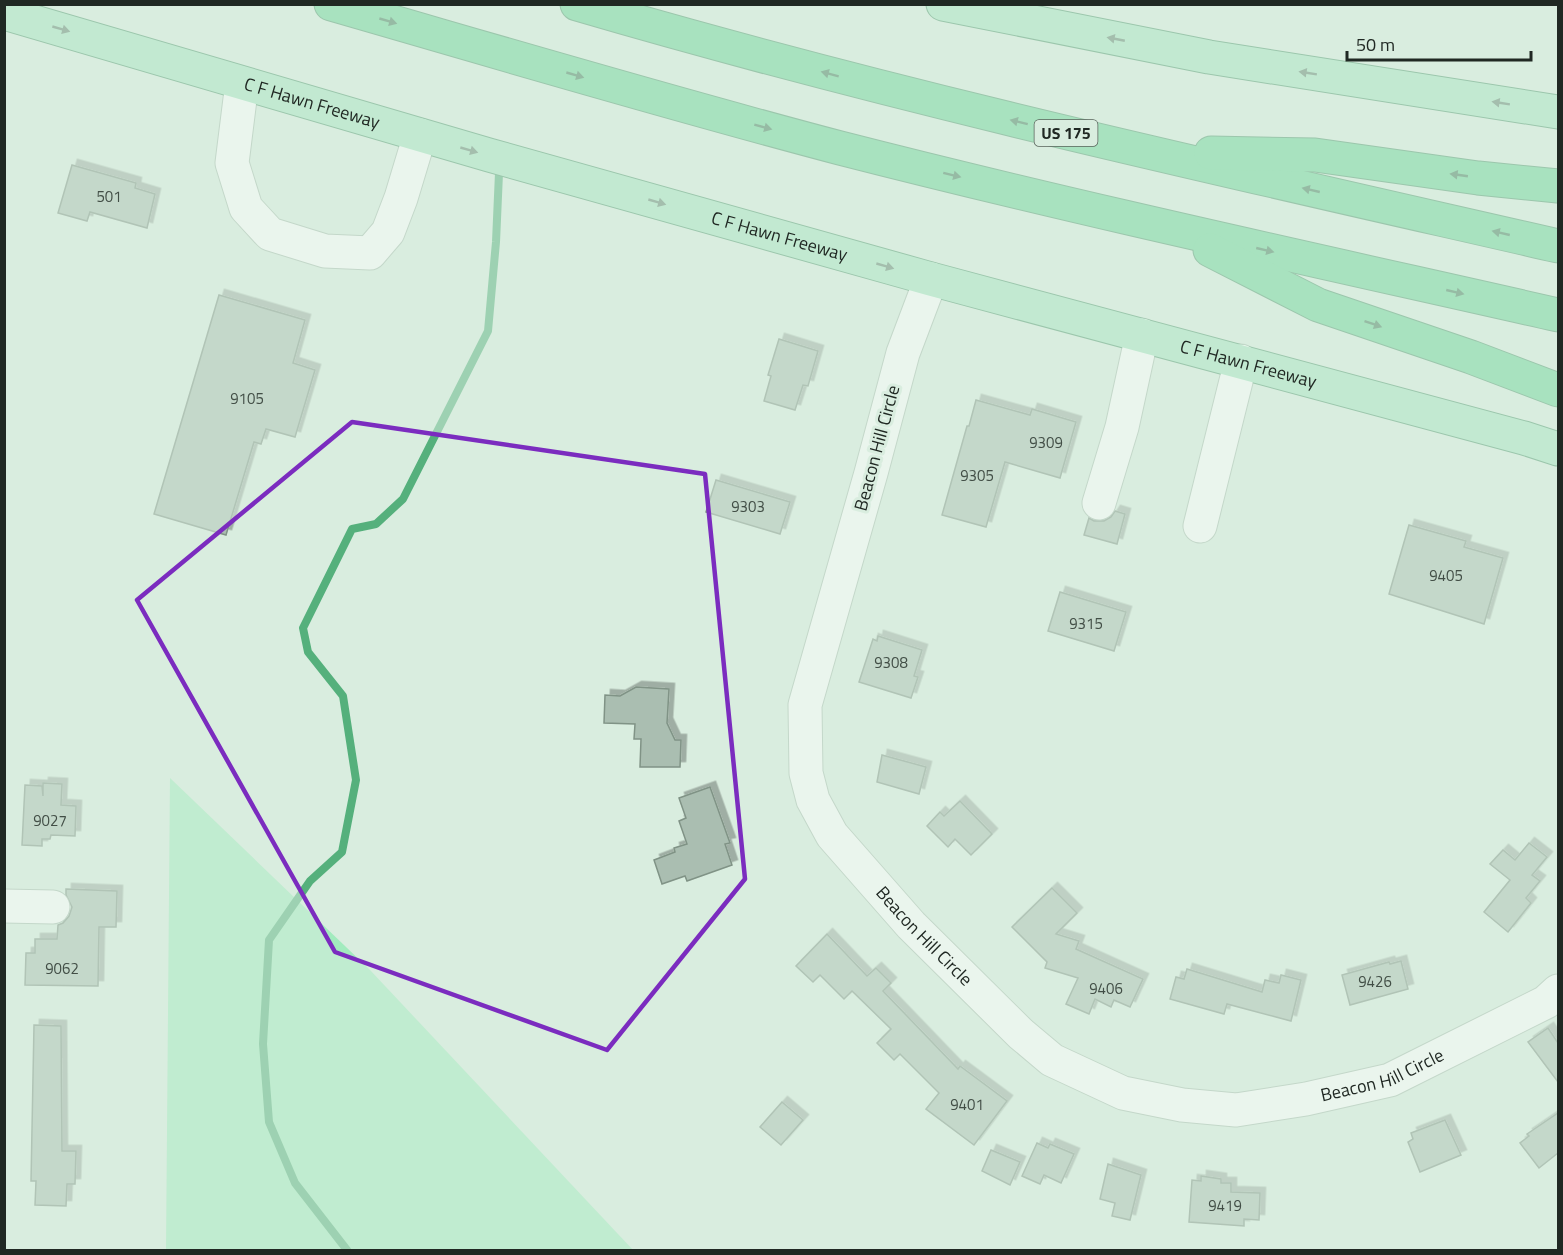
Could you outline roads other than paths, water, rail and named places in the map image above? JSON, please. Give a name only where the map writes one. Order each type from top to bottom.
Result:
[{"type":"highway","points":[[332,4],[653,98],[808,139],[1167,228],[1558,315]]},
{"type":"highway","name":"US 175","points":[[577,4],[669,32],[882,88],[1143,152],[1558,246]]},
{"type":"highway","points":[[1143,152],[1315,155],[1478,178],[1558,186]]},
{"type":"highway","points":[[1167,228],[1318,305],[1472,357],[1558,390]]},
{"type":"main road","points":[[943,4],[1209,57],[1558,112]]},
{"type":"main road","name":"C F Hawn Freeway","points":[[4,13],[420,135],[931,279],[1241,361],[1558,449]]},
{"type":"street","points":[[242,83],[232,164],[246,208],[270,234],[324,251],[370,253],[388,232],[420,135]]},
{"type":"street","name":"Beacon Hill Circle","points":[[931,279],[903,353],[805,705],[806,773],[813,800],[832,834],[911,926],[1022,1034],[1052,1060],[1123,1093],[1182,1105],[1236,1110],[1306,1099],[1390,1080],[1546,1002],[1558,991]]},
{"type":"street","points":[[1099,504],[1122,427],[1142,335]]},
{"type":"street","points":[[1200,526],[1241,361]]},
{"type":"street","points":[[4,906],[53,907]]},
{"type":"waterway","points":[[347,1250],[295,1183],[269,1122],[263,1044],[269,940],[310,881],[342,852],[356,780],[343,696],[308,652],[303,628],[352,529],[376,524],[403,499],[488,331],[499,173]]}]
